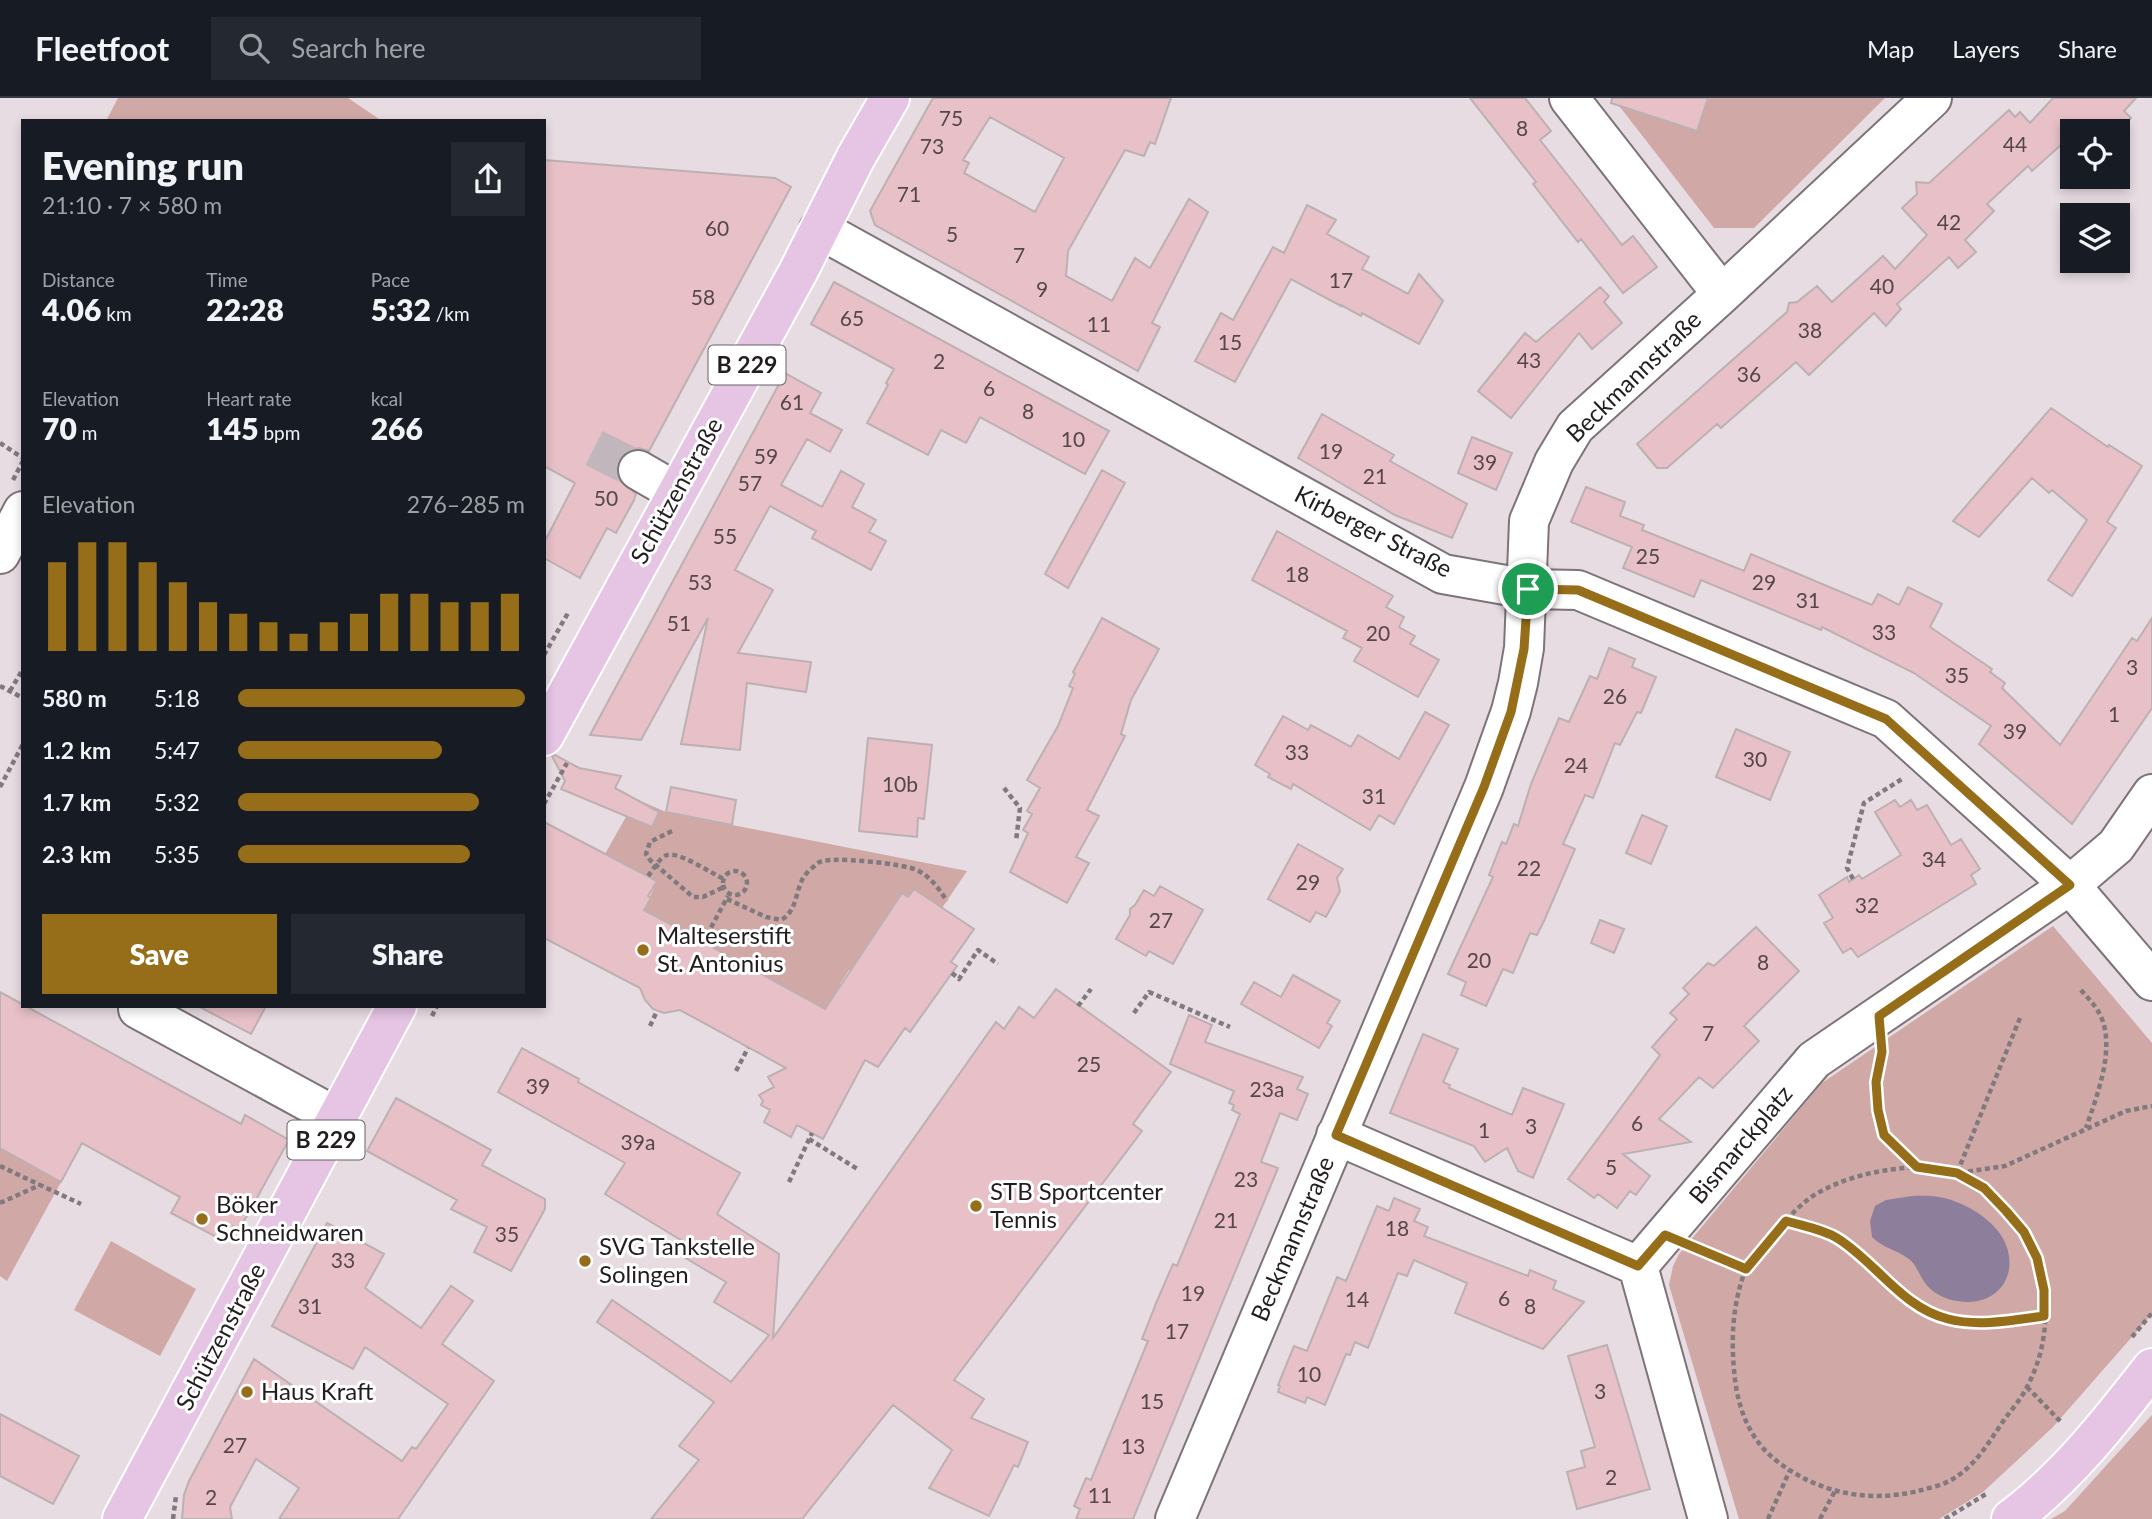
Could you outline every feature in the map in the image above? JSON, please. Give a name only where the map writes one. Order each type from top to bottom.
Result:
[{"type":"main road","name":"Schützenstraße","points":[[546,732],[799,272],[856,157],[890,98]]},
{"type":"main road","name":"Schützenstraße","points":[[122,1519],[396,1008]]},
{"type":"main road","points":[[2002,1504],[2045,1492],[2114,1416],[2140,1356]]},
{"type":"street","points":[[1569,98],[1722,294]]},
{"type":"street","name":"Beckmannstraße","points":[[1175,1519],[1484,787],[1511,712],[1524,649],[1530,521],[1538,497],[1564,443],[1575,426],[1722,294],[1932,98]]},
{"type":"street","name":"Kirberger Straße","points":[[819,229],[1443,574],[1528,589],[1578,590],[1886,719],[2070,885],[2152,981]]},
{"type":"street","points":[[638,470],[676,492]]},
{"type":"street","points":[[0,554],[21,515]]},
{"type":"street","name":"Bismarckplatz","points":[[1638,1266],[1814,1060],[2070,885],[2116,846],[2152,794]]},
{"type":"street","points":[[138,1008],[338,1118]]},
{"type":"street","points":[[1336,1135],[1638,1266],[1708,1519]]},
{"type":"path","points":[[0,443],[21,457]]},
{"type":"path","points":[[10,691],[21,672]]},
{"type":"path","points":[[0,686],[21,697]]},
{"type":"path","points":[[0,787],[21,748]]},
{"type":"path","points":[[1853,879],[1847,868],[1864,803],[1932,760]]},
{"type":"path","points":[[1004,788],[1020,808],[1016,841]]},
{"type":"path","points":[[672,831],[650,842],[646,855],[696,898],[724,887]]},
{"type":"path","points":[[648,876],[665,856],[679,855],[724,879]]},
{"type":"path","points":[[707,935],[728,896],[744,891],[747,880],[743,874],[736,871],[729,873],[724,879],[728,896],[766,917],[781,920],[788,916],[793,907],[803,877],[821,860],[840,858],[916,869],[934,883],[947,901]]},
{"type":"path","points":[[952,973],[959,979],[978,950],[998,964]]},
{"type":"path","points":[[1078,1006],[1091,989]]},
{"type":"path","points":[[2081,990],[2098,1011],[2106,1031],[2099,1094],[2085,1129]]},
{"type":"path","points":[[1134,1013],[1149,992],[1230,1027]]},
{"type":"path","points":[[650,1026],[657,1011]]},
{"type":"path","points":[[1879,1016],[1882,1052],[1876,1082],[1878,1110],[1884,1135],[1917,1167]]},
{"type":"path","points":[[1957,1173],[2020,1018]]},
{"type":"path","points":[[736,1070],[748,1048]]},
{"type":"path","points":[[1957,1173],[1984,1188],[2024,1232],[2037,1258],[2044,1290],[2043,1339],[2028,1387],[1981,1455],[1950,1481],[1920,1490],[1867,1497],[1835,1491],[1790,1470],[1763,1448],[1747,1427],[1739,1406],[1731,1336],[1746,1269],[1786,1221],[1814,1195],[1865,1174],[1917,1167],[1957,1173],[2005,1166],[2126,1111],[2152,1106]]},
{"type":"path","points":[[789,1182],[812,1133]]},
{"type":"path","points":[[809,1139],[859,1170]]},
{"type":"path","points":[[0,1166],[82,1204]]},
{"type":"path","points":[[0,1203],[40,1185]]},
{"type":"path","points":[[1786,1221],[1836,1238],[1926,1311],[1966,1322],[2044,1316]]},
{"type":"path","points":[[1665,1235],[1746,1269]]},
{"type":"path","points":[[2140,1356],[2152,1313]]},
{"type":"path","points":[[2028,1387],[2063,1423]]},
{"type":"path","points":[[2053,1433],[2071,1413]]},
{"type":"path","points":[[1769,1519],[1790,1470]]},
{"type":"path","points":[[1820,1519],[1835,1491]]},
{"type":"path","points":[[1945,1519],[1966,1507],[2002,1504]]},
{"type":"shaded area","points":[[118,98],[348,98],[379,119],[107,119]]},
{"type":"shaded area","points":[[1613,98],[1885,98],[1754,228],[1714,228]]},
{"type":"shaded area","points":[[636,799],[666,812],[967,871],[942,908],[902,894],[892,907],[898,912],[874,934],[865,948],[870,952],[857,974],[849,970],[840,984],[847,989],[831,1012],[714,948],[707,935],[698,930],[694,937],[644,910],[657,881],[605,854]]},
{"type":"shaded area","points":[[2053,926],[2152,1043],[2152,1314],[2053,1427],[1983,1492],[1939,1519],[1739,1519],[1669,1285],[1679,1254],[1822,1083]]},
{"type":"shaded area","points":[[0,1148],[61,1182],[7,1281],[0,1276]]},
{"type":"shaded area","points":[[1936,1196],[1953,1201],[1973,1210],[1993,1226],[2003,1238],[2009,1256],[2008,1275],[1998,1291],[1981,1300],[1970,1302],[1942,1297],[1927,1286],[1909,1259],[1872,1237],[1870,1221],[1875,1206],[1886,1200]]},
{"type":"shaded area","points":[[111,1241],[196,1289],[160,1356],[74,1310]]},
{"type":"shaded area","points":[[2152,1415],[2152,1519],[2051,1519],[2065,1511]]},
{"type":"building","points":[[933,98],[1171,98],[1155,144],[1150,142],[1144,156],[1125,150],[1068,251],[1066,276],[1112,301],[1135,258],[1150,268],[1189,199],[1208,212],[1152,323],[1160,327],[1138,371],[875,225],[870,211]],"holes":[[[990,117],[1064,158],[1035,212],[964,173],[969,163],[963,160]]]},
{"type":"building","points":[[1470,98],[1525,98],[1551,131],[1540,140],[1622,245],[1633,236],[1657,267],[1623,293],[1581,239],[1578,242],[1533,184],[1536,182]]},
{"type":"building","points":[[1612,98],[1708,98],[1697,131],[1611,103]]},
{"type":"building","points":[[2053,98],[2136,98],[2124,111],[2130,119],[2060,119],[2060,146],[2032,171],[2028,166],[1987,204],[1994,211],[1965,240],[1976,252],[1958,268],[1949,257],[1897,304],[1901,309],[1886,326],[1874,313],[1809,375],[1796,362],[1721,428],[1717,424],[1667,468],[1657,468],[1637,444],[1787,312],[1789,303],[1797,302],[1817,286],[1832,302],[1883,256],[1895,269],[1927,235],[1902,208],[1917,194],[1916,182],[1929,183],[2009,110],[2015,117],[2020,112],[2030,123]]},
{"type":"building","points":[[546,160],[775,178],[791,187],[649,451],[639,448],[628,451],[619,460],[616,469],[619,480],[636,494],[616,533],[607,528],[580,578],[546,559],[546,539],[575,483],[546,467]]},
{"type":"building","points":[[1307,205],[1336,220],[1327,234],[1369,257],[1362,269],[1408,294],[1419,274],[1443,301],[1419,344],[1291,279],[1235,382],[1195,361],[1221,313],[1233,320],[1273,247],[1284,253]]},
{"type":"building","points":[[834,282],[1109,431],[1085,474],[980,417],[966,443],[941,430],[928,455],[867,423],[894,369],[811,324]]},
{"type":"building","points":[[1600,287],[1609,296],[1604,302],[1622,323],[1592,349],[1579,333],[1511,418],[1478,391],[1525,333],[1536,342]]},
{"type":"building","points":[[785,373],[821,393],[810,413],[842,430],[830,452],[807,439],[781,485],[822,507],[841,471],[864,484],[852,507],[876,520],[869,532],[886,541],[871,570],[812,538],[816,531],[770,506],[735,570],[773,590],[738,653],[811,662],[806,692],[747,683],[740,750],[681,744],[708,618],[641,740],[590,735]]},
{"type":"building","points":[[2051,408],[2108,447],[2109,445],[2142,466],[2107,522],[2116,528],[2072,596],[2048,580],[2087,520],[2052,490],[2049,493],[2032,478],[1979,537],[1953,521]]},
{"type":"building","points":[[1322,414],[1394,455],[1390,461],[1467,504],[1452,538],[1395,515],[1298,458]]},
{"type":"building","points":[[1472,437],[1512,453],[1496,490],[1458,473]]},
{"type":"building","points":[[1102,470],[1125,483],[1068,588],[1045,574]]},
{"type":"building","points":[[1586,487],[1625,502],[1620,516],[1644,525],[1642,530],[1744,571],[1751,554],[1872,605],[1878,594],[1899,605],[1908,587],[1942,604],[1930,627],[1992,669],[1990,672],[2005,683],[2002,688],[2060,745],[2132,638],[2137,641],[2152,618],[2152,708],[2072,824],[1979,744],[1991,726],[1914,673],[1822,627],[1821,630],[1701,580],[1694,597],[1623,568],[1632,547],[1571,522]]},
{"type":"building","points":[[1277,531],[1393,596],[1386,607],[1404,617],[1399,627],[1415,636],[1410,644],[1439,660],[1418,697],[1354,661],[1362,648],[1343,638],[1347,631],[1252,580]]},
{"type":"building","points":[[1102,618],[1159,649],[1131,700],[1121,734],[1125,736],[1087,810],[1099,816],[1076,857],[1089,863],[1067,903],[1010,872],[1028,833],[1023,830],[1032,814],[1027,811],[1040,788],[1027,780],[1058,726],[1073,688],[1069,686],[1075,674],[1073,672]]},
{"type":"building","points":[[1609,648],[1635,659],[1632,667],[1656,677],[1641,713],[1637,712],[1620,745],[1615,743],[1593,798],[1585,795],[1563,844],[1575,849],[1537,935],[1530,933],[1513,973],[1503,969],[1486,1006],[1461,995],[1466,982],[1448,974],[1493,877],[1489,875],[1502,842],[1506,844],[1514,824],[1518,826],[1531,784],[1559,718],[1569,722],[1590,676],[1597,679]]},
{"type":"building","points":[[1425,712],[1449,725],[1394,824],[1379,815],[1370,830],[1293,784],[1291,789],[1268,777],[1270,774],[1255,765],[1283,716],[1308,730],[1311,725],[1351,747],[1358,735],[1399,759]]},
{"type":"building","points":[[1736,729],[1790,752],[1770,800],[1716,777]]},
{"type":"building","points":[[868,738],[932,745],[924,819],[918,818],[917,837],[859,831]]},
{"type":"building","points":[[555,755],[579,768],[621,776],[615,788],[659,812],[652,827],[561,789],[565,781],[552,756]]},
{"type":"building","points":[[671,787],[736,800],[732,825],[666,812]]},
{"type":"building","points":[[1895,800],[1900,807],[1911,800],[1917,810],[1927,805],[1951,845],[1961,839],[1980,869],[1971,875],[1976,884],[1858,957],[1851,948],[1843,953],[1824,923],[1833,918],[1819,895],[1847,877],[1849,882],[1859,875],[1862,879],[1901,855],[1875,812]]},
{"type":"building","points":[[1642,815],[1667,826],[1651,864],[1626,853]]},
{"type":"building","name":"Malteserstift St. Antonius","points":[[546,823],[657,881],[644,910],[694,937],[698,930],[718,941],[714,948],[825,1009],[902,893],[908,897],[914,889],[974,929],[951,962],[957,966],[910,1032],[905,1028],[878,1067],[865,1060],[823,1139],[797,1125],[791,1137],[764,1122],[770,1110],[761,1105],[763,1101],[759,1095],[774,1087],[768,1077],[786,1068],[680,1010],[664,1013],[653,1009],[640,988],[546,939]]},
{"type":"building","points":[[1298,844],[1343,869],[1337,878],[1340,891],[1326,917],[1316,912],[1310,922],[1268,899]]},
{"type":"building","points":[[1160,886],[1203,910],[1173,964],[1149,951],[1146,956],[1116,939],[1130,915],[1130,909],[1144,890],[1154,896]]},
{"type":"building","points":[[1600,920],[1624,929],[1614,953],[1591,943]]},
{"type":"building","points":[[1756,927],[1799,971],[1744,1026],[1759,1041],[1713,1088],[1699,1077],[1659,1119],[1691,1142],[1623,1154],[1650,1176],[1636,1195],[1630,1191],[1617,1208],[1598,1194],[1594,1198],[1568,1179],[1660,1055],[1652,1047],[1677,1019],[1670,1013],[1689,994],[1683,988],[1708,963],[1714,966]]},
{"type":"building","points":[[1293,975],[1340,1001],[1327,1023],[1332,1026],[1319,1048],[1241,1004],[1254,982],[1281,997]]},
{"type":"building","points":[[1056,989],[1171,1072],[1133,1124],[1142,1131],[954,1380],[984,1399],[971,1418],[1028,1442],[1018,1467],[1014,1465],[989,1516],[929,1488],[952,1450],[893,1405],[802,1519],[651,1519],[699,1460],[679,1446],[714,1402],[597,1322],[612,1300],[731,1382],[769,1335],[714,1302],[726,1282],[677,1253],[684,1242],[605,1194],[625,1163],[498,1092],[522,1048],[740,1173],[717,1214],[779,1254],[773,1338],[996,1022],[1004,1029],[1019,1007],[1034,1018]]},
{"type":"building","points":[[0,992],[21,1004],[21,1008],[29,1008],[241,1124],[245,1115],[289,1140],[239,1230],[233,1226],[224,1241],[171,1213],[180,1197],[82,1143],[61,1182],[0,1148]]},
{"type":"building","points":[[202,1008],[265,1008],[251,1034]]},
{"type":"building","points":[[1189,1015],[1212,1025],[1205,1042],[1303,1077],[1297,1089],[1308,1094],[1297,1120],[1280,1113],[1261,1162],[1278,1168],[1133,1519],[1076,1519],[1080,1509],[1074,1506],[1086,1478],[1091,1480],[1148,1341],[1142,1339],[1157,1301],[1173,1264],[1177,1266],[1240,1114],[1232,1110],[1234,1105],[1229,1103],[1234,1091],[1170,1064]]},
{"type":"building","points":[[1423,1034],[1458,1049],[1443,1082],[1450,1085],[1449,1088],[1512,1115],[1523,1088],[1564,1104],[1533,1178],[1518,1171],[1507,1148],[1485,1162],[1474,1146],[1390,1113]]},
{"type":"building","points":[[396,1098],[491,1150],[482,1165],[545,1199],[545,1209],[511,1271],[474,1252],[487,1227],[451,1209],[457,1200],[367,1151]]},
{"type":"building","points":[[1394,1198],[1420,1209],[1414,1221],[1428,1227],[1424,1236],[1528,1276],[1530,1270],[1556,1281],[1553,1289],[1584,1302],[1543,1349],[1455,1313],[1467,1283],[1414,1260],[1407,1276],[1398,1273],[1368,1348],[1355,1342],[1350,1355],[1346,1354],[1325,1405],[1307,1397],[1305,1403],[1278,1392],[1278,1385],[1294,1346],[1307,1351],[1337,1277],[1346,1281],[1377,1206],[1389,1211]]},
{"type":"building","points":[[327,1223],[384,1254],[365,1288],[421,1328],[451,1286],[473,1301],[442,1344],[494,1381],[398,1519],[279,1519],[299,1488],[256,1459],[230,1507],[232,1519],[182,1519],[184,1495],[189,1481],[254,1359],[402,1461],[412,1447],[416,1449],[448,1404],[365,1347],[353,1369],[272,1326]]},
{"type":"building","points":[[1607,1345],[1650,1489],[1577,1509],[1567,1472],[1585,1467],[1581,1451],[1595,1447],[1568,1356]]},
{"type":"building","points":[[0,1414],[79,1456],[53,1504],[0,1476]]},
{"type":"tunnel","points":[[594,448],[638,470]]},
{"type":"place","name":"Malteserstift St. Antonius","points":[[643,950]]},
{"type":"place","name":"STB Sportcenter Tennis","points":[[976,1206]]},
{"type":"place","name":"Böker Schneidwaren","points":[[202,1219]]},
{"type":"place","name":"SVG Tankstelle Solingen","points":[[585,1261]]},
{"type":"place","name":"Haus Kraft","points":[[247,1392]]},
{"type":"route","points":[[1528,589],[1578,590],[1886,719],[2070,885],[1879,1016],[1882,1052],[1876,1082],[1878,1110],[1884,1135],[1917,1167],[1957,1173],[1984,1188],[2006,1211],[2024,1232],[2037,1258],[2044,1290],[2044,1316],[1966,1322],[1926,1311],[1836,1238],[1786,1221],[1758,1251],[1746,1269],[1665,1235],[1638,1266],[1336,1135],[1484,787],[1511,712],[1524,649],[1528,589]]}]
